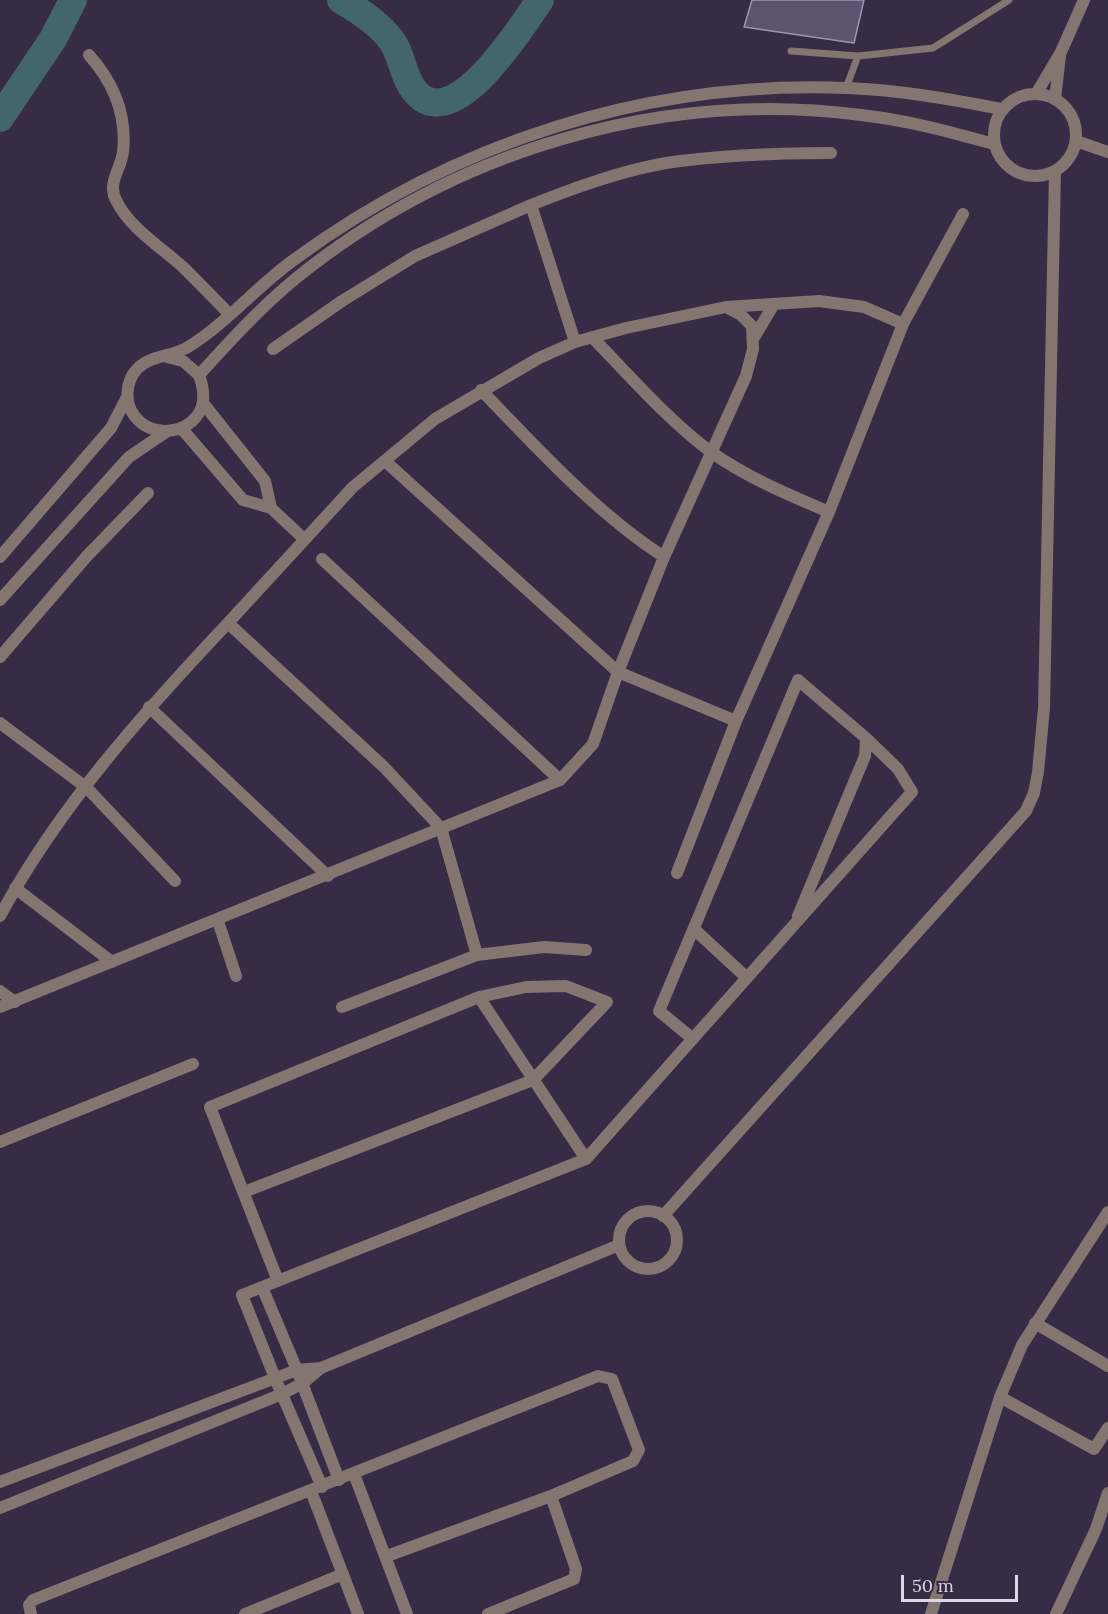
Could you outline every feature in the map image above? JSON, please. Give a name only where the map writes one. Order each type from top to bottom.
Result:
[{"type":"street","points":[[1036,94],[1061,52],[1084,0]]},
{"type":"street","points":[[1055,99],[1061,52]]},
{"type":"street","points":[[89,55],[105,74],[117,99],[123,133],[123,152],[112,186],[116,200],[134,226],[183,267],[229,314]]},
{"type":"street","points":[[0,557],[111,429],[127,397],[129,381],[138,368],[151,359],[167,357],[188,347],[293,260],[363,212],[437,172],[515,139],[595,114],[678,97],[762,88],[846,88],[929,96],[1001,109]]},
{"type":"street","points":[[1036,94],[1055,99],[1072,117],[1076,141],[1069,159],[1055,171],[1036,176],[1022,174],[1009,167],[994,144],[994,127],[1001,109],[1024,95],[1036,94]]},
{"type":"street","points":[[199,375],[261,310],[294,280],[348,239],[405,203],[466,173],[561,139],[659,117],[727,110],[794,109],[862,115],[906,122],[994,144]]},
{"type":"street","points":[[1076,141],[1108,152]]},
{"type":"street","points":[[273,349],[342,301],[416,256],[578,186],[664,164],[755,155],[831,153]]},
{"type":"street","points":[[663,1216],[1026,811],[1034,793],[1044,708],[1055,171]]},
{"type":"street","points":[[531,205],[575,342]]},
{"type":"street","points":[[677,873],[736,721],[829,512],[903,324],[963,214]]},
{"type":"street","points":[[0,916],[38,851],[149,706],[353,487],[435,419],[539,358],[575,342],[726,307],[819,301],[864,307],[903,324]]},
{"type":"street","points":[[0,1007],[218,921],[560,780],[593,744],[618,672],[664,557],[746,376],[754,336],[774,304]]},
{"type":"street","points":[[726,307],[741,315],[752,326],[754,336]]},
{"type":"street","points":[[592,338],[680,427],[712,453],[783,492],[829,512]]},
{"type":"street","points":[[127,397],[133,415],[147,428],[166,432],[182,429],[195,418],[202,403],[199,375],[183,361],[167,357]]},
{"type":"street","points":[[481,390],[564,476],[640,542],[664,557]]},
{"type":"street","points":[[202,403],[265,480],[271,508]]},
{"type":"street","points":[[182,429],[243,500],[271,508],[304,539]]},
{"type":"street","points":[[0,600],[129,457],[166,432]]},
{"type":"street","points":[[385,460],[618,672],[736,721]]},
{"type":"street","points":[[0,657],[87,556],[148,493]]},
{"type":"street","points":[[322,559],[560,780]]},
{"type":"street","points":[[228,623],[384,767],[441,828],[477,955]]},
{"type":"street","points":[[358,1614],[342,1574],[317,1489],[243,1294],[586,1159],[794,926],[912,792],[898,769],[866,738],[798,680],[659,1011],[693,1039]]},
{"type":"street","points":[[149,706],[327,876]]},
{"type":"street","points":[[0,723],[87,788],[175,882]]},
{"type":"street","points":[[794,926],[865,756],[866,738]]},
{"type":"street","points":[[15,888],[112,962]]},
{"type":"street","points":[[218,921],[236,976]]},
{"type":"street","points":[[694,929],[747,978]]},
{"type":"street","points":[[342,1007],[477,955],[544,948],[586,950]]},
{"type":"street","points":[[244,1192],[533,1080],[607,1002],[566,986],[526,987],[479,998],[210,1107],[279,1281]]},
{"type":"street","points":[[0,991],[15,1002]]},
{"type":"street","points":[[479,998],[586,1159]]},
{"type":"street","points":[[0,1142],[193,1064]]},
{"type":"street","points":[[655,1212],[663,1216],[670,1221],[677,1236],[675,1252],[664,1265],[656,1268],[640,1269],[626,1260],[619,1245],[622,1226],[635,1213],[655,1212]]},
{"type":"street","points":[[931,1614],[1000,1397],[1022,1345],[1108,1212]]},
{"type":"street","points":[[0,1508],[282,1394],[303,1383],[321,1368],[619,1245]]},
{"type":"street","points":[[262,1287],[303,1383],[339,1480]]},
{"type":"street","points":[[1035,1323],[1108,1366]]},
{"type":"street","points":[[0,1482],[297,1370],[321,1368]]},
{"type":"street","points":[[31,1614],[29,1605],[33,1600],[598,1376],[608,1377],[615,1385],[639,1450],[633,1461],[550,1496],[387,1556]]},
{"type":"street","points":[[1000,1397],[1094,1449],[1108,1428]]},
{"type":"street","points":[[354,1474],[387,1556],[407,1614]]},
{"type":"street","points":[[1056,1614],[1096,1529],[1108,1493]]},
{"type":"street","points":[[488,1614],[574,1579],[576,1569],[550,1496]]},
{"type":"street","points":[[245,1614],[342,1574]]},
{"type":"lane","points":[[791,51],[858,56],[933,48],[1009,0]]},
{"type":"lane","points":[[846,88],[858,56]]},
{"type":"building","points":[[752,0],[864,0],[854,43],[744,27]]},
{"type":"waterway","points":[[0,118],[53,39],[73,0]]},
{"type":"waterway","points":[[341,0],[364,15],[386,34],[396,48],[414,90],[430,102],[447,101],[466,90],[484,74],[540,0]]}]
